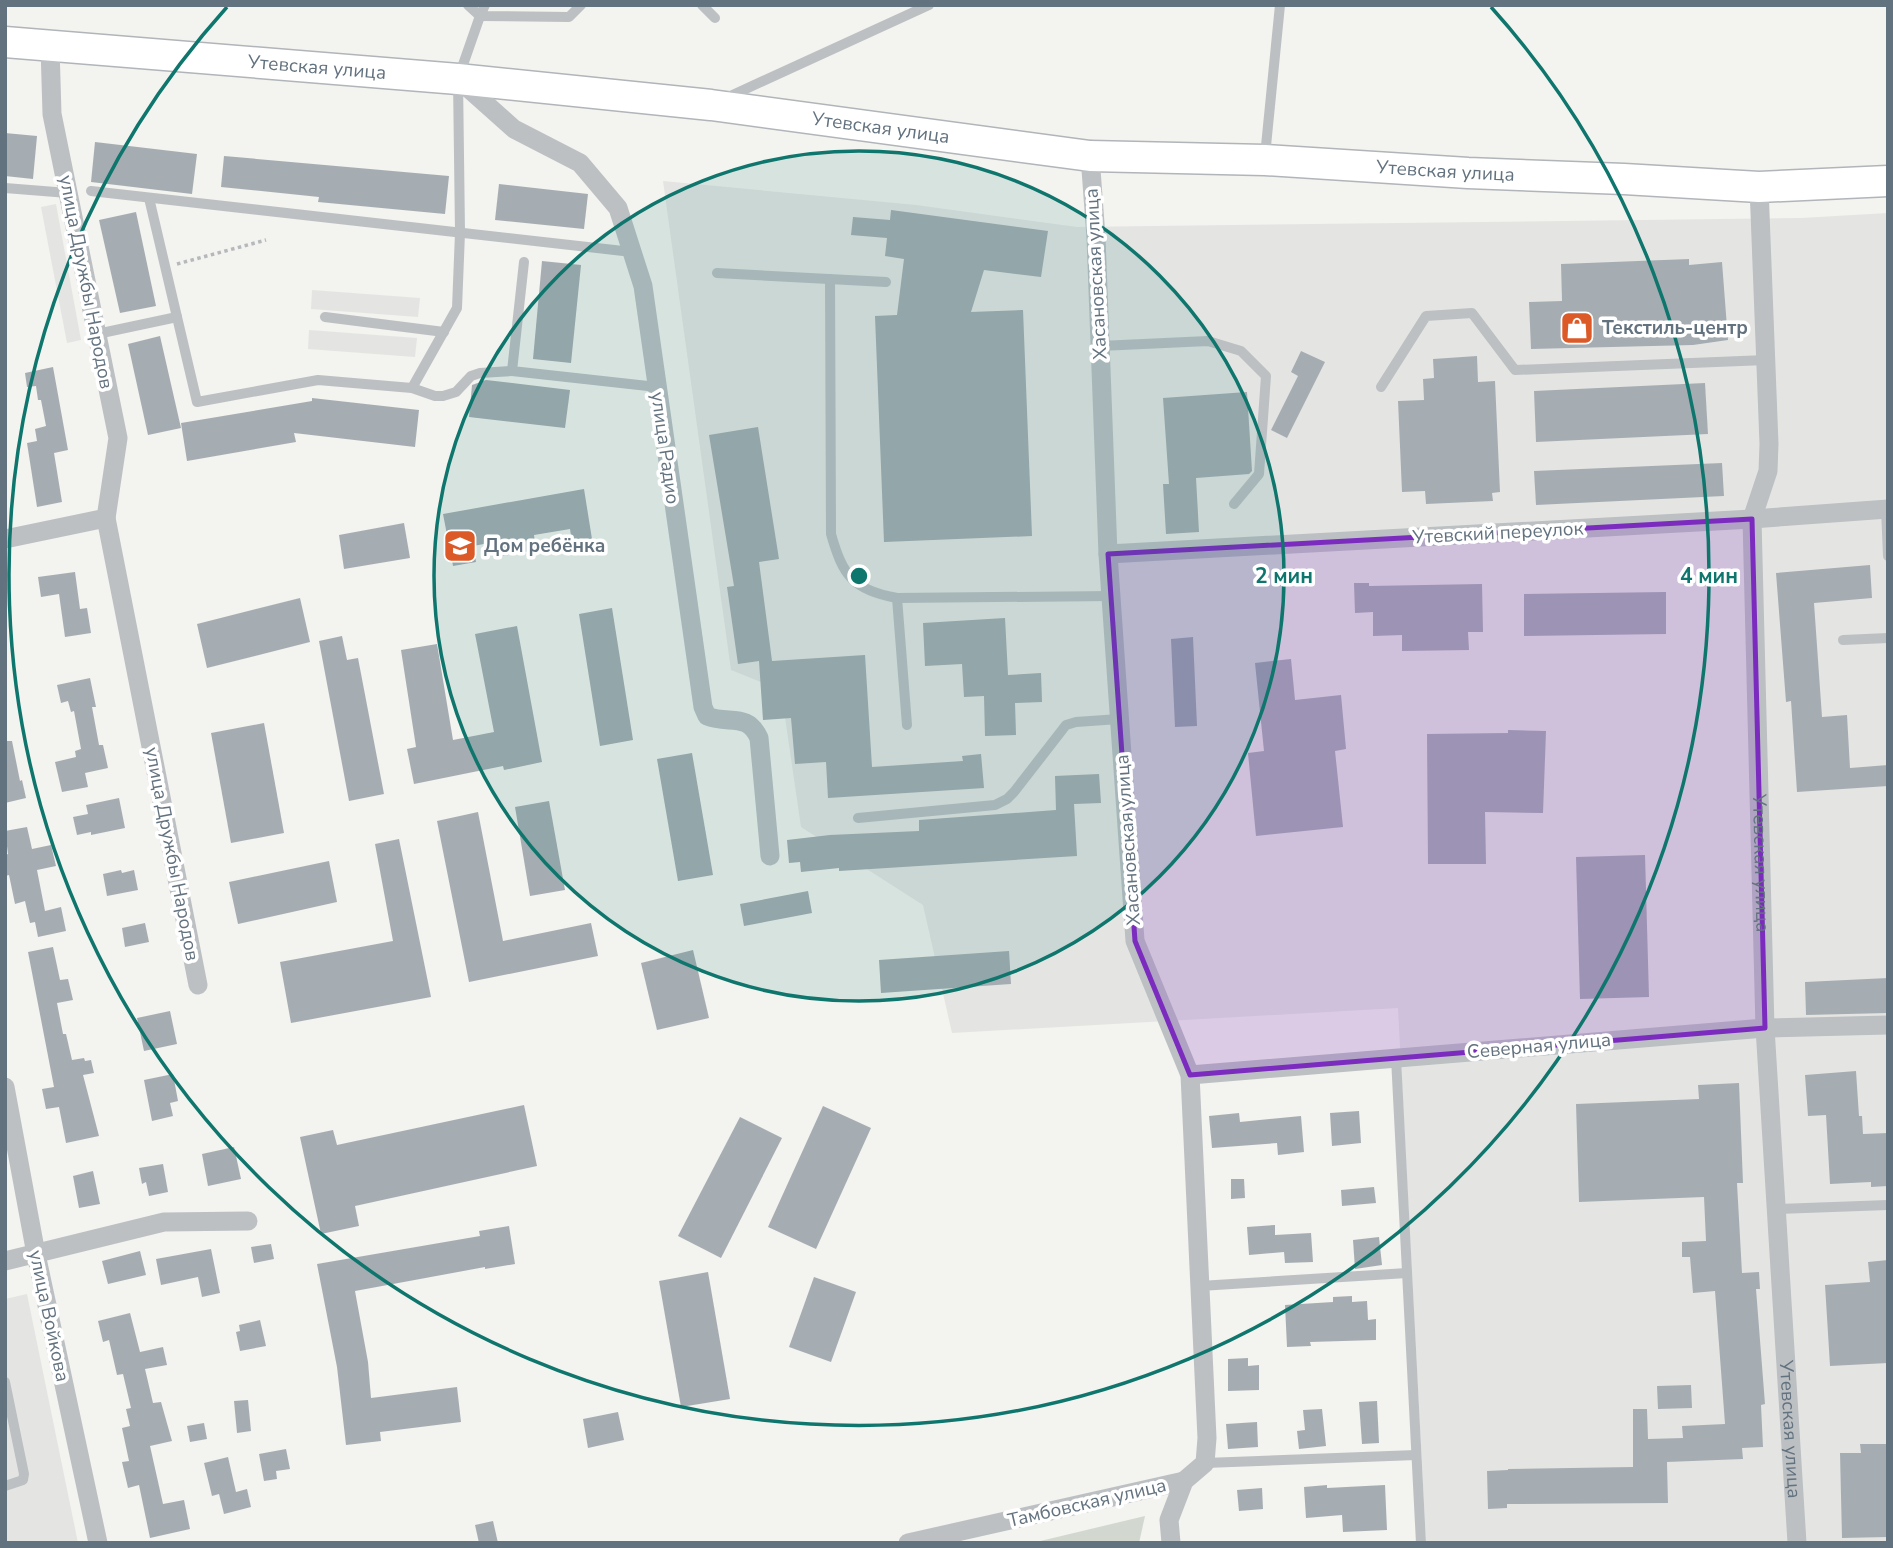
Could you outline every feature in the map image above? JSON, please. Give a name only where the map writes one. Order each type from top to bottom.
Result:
[{"type":"main road","name":"Утевская улица","points":[[5,42],[458,79],[711,105],[1090,156],[1265,160],[1759,187],[1888,181]]},
{"type":"street","name":"улица Дружбы Народов","points":[[50,47],[50,103],[118,438],[106,518],[198,985]]},
{"type":"street","name":"улица Радио","points":[[458,79],[514,130],[580,163],[618,208],[643,286],[703,706],[707,716],[717,720],[744,721],[754,727],[759,738],[770,856]]},
{"type":"street","name":"Хасановская улица","points":[[1090,156],[1096,237],[1108,554],[1135,941],[1190,1075],[1206,1463]]},
{"type":"street","name":"Утевская улица","points":[[1759,187],[1769,444],[1768,471],[1752,519],[1765,1028],[1797,1543]]},
{"type":"street","name":"Утевский переулок","points":[[1108,554],[1752,519],[1887,509]]},
{"type":"street","points":[[5,538],[106,518]]},
{"type":"street","name":"Северная улица","points":[[1190,1075],[1765,1028],[1888,1025]]},
{"type":"street","name":"улица Войкова","points":[[5,1087],[36,1254],[98,1543]]},
{"type":"street","points":[[5,1261],[164,1222],[247,1221]]},
{"type":"street","points":[[1171,1543],[1169,1520],[1184,1481],[1206,1463]]},
{"type":"street","name":"Тамбовская улица","points":[[908,1543],[1184,1481]]},
{"type":"lane","points":[[468,5],[480,16],[569,18],[581,5]]},
{"type":"lane","points":[[412,388],[457,308],[460,233],[458,79],[485,5]]},
{"type":"lane","points":[[702,5],[715,18]]},
{"type":"lane","points":[[711,105],[929,5]]},
{"type":"lane","points":[[1265,160],[1280,5]]},
{"type":"lane","points":[[5,188],[68,193]]},
{"type":"lane","points":[[91,191],[632,252]]},
{"type":"lane","points":[[149,198],[197,402],[318,380],[412,388],[443,396],[456,392],[471,376],[512,371],[657,387]]},
{"type":"lane","points":[[512,371],[524,262]]},
{"type":"lane","points":[[718,273],[886,282]]},
{"type":"lane","points":[[830,279],[831,534],[839,561],[853,580],[873,594],[897,598],[1111,596]]},
{"type":"lane","points":[[1381,387],[1426,316],[1449,314],[1472,313],[1515,370],[1766,360]]},
{"type":"lane","points":[[97,334],[177,317]]},
{"type":"lane","points":[[325,317],[444,332]]},
{"type":"lane","points":[[1100,346],[1208,341],[1241,351],[1266,376],[1259,474],[1234,504]]},
{"type":"lane","points":[[1887,509],[1888,556]]},
{"type":"lane","points":[[897,598],[907,724]]},
{"type":"lane","points":[[1843,640],[1888,638]]},
{"type":"lane","points":[[858,817],[995,805],[1014,792],[1066,725],[1119,719]]},
{"type":"lane","points":[[1396,1058],[1420,1543]]},
{"type":"lane","points":[[1776,1209],[1888,1205]]},
{"type":"lane","points":[[1200,1286],[1407,1273]]},
{"type":"lane","points":[[5,1382],[24,1474],[23,1480],[17,1484],[5,1486]]},
{"type":"lane","points":[[1206,1463],[1416,1455]]},
{"type":"path","points":[[165,268],[266,240]]},
{"type":"highlighted area","points":[[1752,519],[1765,1028],[1190,1075],[1135,941],[1108,554]]},
{"type":"shaded area","points":[[663,181],[916,205],[1077,227],[1801,218],[1888,213],[1888,1543],[1426,1543],[1398,1008],[952,1033],[923,905],[801,827],[781,690],[731,670]]},
{"type":"shaded area","points":[[56,204],[81,340],[67,343],[41,207]]},
{"type":"shaded area","points":[[312,290],[420,298],[418,317],[311,309]]},
{"type":"shaded area","points":[[309,330],[417,338],[415,357],[308,349]]},
{"type":"shaded area","points":[[27,1294],[78,1543],[5,1543],[5,1299]]},
{"type":"shaded area","points":[[1145,1516],[1139,1543],[1032,1543]]},
{"type":"building","points":[[5,133],[37,136],[33,179],[5,176]]},
{"type":"building","points":[[95,142],[197,154],[192,194],[91,182]]},
{"type":"building","points":[[224,156],[449,176],[445,214],[318,202],[319,197],[221,187]]},
{"type":"building","points":[[499,184],[588,194],[584,229],[495,220]]},
{"type":"building","points":[[891,210],[1048,231],[1041,277],[984,270],[971,312],[1023,310],[1032,536],[884,542],[875,316],[897,315],[904,259],[885,256],[887,238],[851,235],[853,217],[890,220]]},
{"type":"building","points":[[136,212],[156,306],[120,313],[99,220]]},
{"type":"building","points":[[1689,259],[1689,265],[1722,262],[1728,340],[1693,345],[1531,349],[1529,302],[1562,301],[1561,264]]},
{"type":"building","points":[[542,261],[581,265],[571,363],[533,359]]},
{"type":"building","points":[[160,336],[181,428],[148,435],[128,344]]},
{"type":"building","points":[[1301,351],[1325,362],[1287,438],[1271,430],[1298,376],[1291,372]]},
{"type":"building","points":[[1477,356],[1478,382],[1495,381],[1500,492],[1492,493],[1493,501],[1426,504],[1425,491],[1402,492],[1398,401],[1424,400],[1423,379],[1434,378],[1433,359]]},
{"type":"building","points":[[53,367],[68,450],[54,453],[62,502],[37,507],[27,443],[37,441],[35,429],[46,426],[36,386],[27,387],[25,373]]},
{"type":"building","points":[[486,380],[570,390],[565,428],[469,417],[472,385]]},
{"type":"building","points":[[1705,383],[1708,434],[1536,442],[1534,391]]},
{"type":"building","points":[[1247,392],[1252,471],[1249,474],[1196,478],[1199,532],[1166,534],[1163,484],[1169,484],[1163,398]]},
{"type":"building","points":[[312,398],[419,410],[415,447],[294,433],[296,442],[187,461],[181,423],[312,401]]},
{"type":"building","points":[[758,427],[779,559],[759,562],[772,661],[865,655],[872,767],[963,761],[962,756],[981,754],[984,788],[828,798],[826,762],[795,764],[791,718],[763,720],[759,661],[738,664],[727,587],[734,586],[709,435]]},
{"type":"building","points":[[1722,463],[1724,496],[1536,505],[1534,471]]},
{"type":"building","points":[[584,489],[592,539],[572,542],[570,529],[534,535],[536,550],[503,556],[500,541],[473,546],[476,562],[453,566],[443,514]]},
{"type":"building","points":[[404,523],[410,558],[344,569],[339,535]]},
{"type":"building","points":[[1870,565],[1872,598],[1814,603],[1822,717],[1847,715],[1850,768],[1888,765],[1888,786],[1797,792],[1791,701],[1786,702],[1776,573]]},
{"type":"building","points":[[75,572],[80,609],[87,608],[91,633],[65,637],[59,594],[41,597],[38,577]]},
{"type":"building","points":[[1354,583],[1369,583],[1369,586],[1482,584],[1483,632],[1468,632],[1469,650],[1402,651],[1402,635],[1373,636],[1373,612],[1355,613]]},
{"type":"building","points":[[1666,592],[1666,634],[1524,636],[1524,594]]},
{"type":"building","points":[[300,598],[310,642],[207,668],[197,624]]},
{"type":"building","points":[[612,608],[633,740],[600,746],[579,614]]},
{"type":"building","points":[[1005,618],[1008,675],[1041,673],[1042,702],[1015,703],[1016,735],[985,736],[984,696],[964,697],[962,664],[925,666],[923,623]]},
{"type":"building","points":[[517,626],[542,762],[504,770],[503,766],[414,784],[407,749],[416,747],[401,650],[437,644],[453,740],[494,732],[475,634]]},
{"type":"building","points":[[342,636],[347,660],[358,658],[384,794],[349,801],[319,641]]},
{"type":"building","points":[[1193,637],[1197,726],[1175,727],[1171,639]]},
{"type":"building","points":[[1291,659],[1295,700],[1341,695],[1346,749],[1335,751],[1343,827],[1256,836],[1248,753],[1264,751],[1255,663]]},
{"type":"building","points":[[90,678],[99,745],[103,745],[108,768],[85,773],[88,787],[62,792],[55,762],[76,757],[75,751],[81,749],[74,711],[71,712],[68,701],[61,703],[57,685]]},
{"type":"building","points":[[264,723],[284,833],[231,843],[211,733]]},
{"type":"building","points":[[1508,730],[1546,731],[1543,813],[1485,812],[1486,864],[1428,864],[1427,734],[1508,733]]},
{"type":"building","points":[[5,741],[12,741],[26,798],[5,803]]},
{"type":"building","points":[[692,753],[713,875],[678,881],[657,759]]},
{"type":"building","points":[[1099,774],[1101,803],[1074,804],[1077,856],[801,872],[800,862],[789,863],[787,840],[919,831],[919,820],[1056,810],[1055,776]]},
{"type":"building","points":[[119,798],[125,828],[77,835],[73,817],[88,814],[86,805]]},
{"type":"building","points":[[549,801],[565,890],[530,896],[515,807]]},
{"type":"building","points":[[478,812],[503,941],[591,923],[598,956],[469,982],[437,821]]},
{"type":"building","points":[[27,827],[32,849],[51,845],[56,866],[37,870],[45,911],[61,907],[66,931],[38,937],[35,922],[30,923],[25,901],[15,904],[9,875],[5,876],[5,855],[8,854],[5,831]]},
{"type":"building","points":[[399,839],[431,997],[291,1023],[280,962],[393,941],[375,844]]},
{"type":"building","points":[[1645,855],[1649,997],[1580,999],[1576,857]]},
{"type":"building","points":[[329,861],[337,902],[238,924],[229,882]]},
{"type":"building","points":[[121,870],[122,873],[134,870],[138,890],[107,896],[103,874]]},
{"type":"building","points":[[808,891],[812,913],[744,926],[740,904]]},
{"type":"building","points":[[145,923],[149,942],[125,947],[122,928]]},
{"type":"building","points":[[53,947],[60,980],[68,979],[73,1000],[57,1003],[63,1034],[66,1034],[72,1060],[91,1060],[94,1073],[83,1075],[99,1136],[66,1143],[59,1107],[46,1109],[42,1089],[54,1087],[28,952]]},
{"type":"building","points":[[693,950],[709,1018],[657,1030],[641,963]]},
{"type":"building","points":[[1009,951],[1011,984],[881,993],[879,960]]},
{"type":"building","points":[[1888,978],[1888,1013],[1806,1015],[1805,982]]},
{"type":"building","points":[[170,1011],[177,1044],[144,1051],[137,1018]]},
{"type":"building","points":[[1856,1071],[1863,1134],[1888,1133],[1888,1186],[1871,1187],[1871,1182],[1830,1184],[1826,1115],[1808,1116],[1805,1075]]},
{"type":"building","points":[[173,1074],[178,1101],[170,1103],[173,1116],[152,1121],[144,1080]]},
{"type":"building","points":[[1739,1083],[1743,1183],[1737,1183],[1742,1273],[1759,1272],[1760,1289],[1756,1289],[1765,1404],[1761,1405],[1763,1447],[1742,1448],[1743,1459],[1667,1462],[1668,1503],[1507,1504],[1507,1508],[1488,1509],[1487,1471],[1633,1467],[1633,1409],[1647,1409],[1648,1439],[1683,1438],[1682,1426],[1725,1424],[1715,1291],[1693,1293],[1690,1257],[1682,1257],[1682,1242],[1706,1241],[1704,1197],[1579,1202],[1576,1104],[1699,1099],[1698,1085]]},
{"type":"building","points":[[524,1105],[537,1166],[355,1206],[359,1226],[321,1234],[300,1137],[333,1130],[337,1145]]},
{"type":"building","points":[[823,1106],[871,1128],[816,1249],[768,1227]]},
{"type":"building","points":[[1359,1111],[1361,1143],[1332,1146],[1330,1113]]},
{"type":"building","points":[[1239,1113],[1240,1122],[1301,1116],[1304,1152],[1278,1155],[1277,1143],[1212,1148],[1209,1116]]},
{"type":"building","points":[[740,1117],[782,1138],[721,1258],[678,1236]]},
{"type":"building","points":[[234,1147],[241,1179],[208,1186],[202,1154]]},
{"type":"building","points":[[163,1164],[168,1192],[149,1196],[146,1182],[142,1184],[139,1168]]},
{"type":"building","points":[[93,1171],[100,1204],[79,1208],[73,1176]]},
{"type":"building","points":[[1231,1179],[1244,1179],[1245,1198],[1231,1199]]},
{"type":"building","points":[[1374,1187],[1376,1203],[1342,1206],[1341,1190]]},
{"type":"building","points":[[1275,1225],[1275,1235],[1311,1233],[1313,1262],[1285,1263],[1284,1252],[1249,1255],[1247,1227]]},
{"type":"building","points":[[509,1226],[515,1264],[355,1291],[368,1362],[371,1398],[457,1387],[461,1422],[380,1432],[381,1441],[346,1445],[337,1367],[317,1264],[480,1236],[479,1231]]},
{"type":"building","points":[[1379,1237],[1382,1265],[1355,1269],[1353,1240]]},
{"type":"building","points":[[271,1244],[274,1259],[254,1263],[251,1247]]},
{"type":"building","points":[[211,1249],[220,1293],[202,1297],[198,1277],[161,1285],[156,1259]]},
{"type":"building","points":[[140,1251],[146,1275],[108,1284],[102,1261]]},
{"type":"building","points":[[1888,1260],[1888,1363],[1830,1366],[1825,1285],[1870,1282],[1868,1262]]},
{"type":"building","points":[[708,1272],[730,1399],[681,1407],[659,1281]]},
{"type":"building","points":[[814,1277],[856,1292],[831,1362],[789,1347]]},
{"type":"building","points":[[1352,1296],[1352,1302],[1367,1301],[1368,1320],[1376,1319],[1376,1340],[1310,1342],[1311,1346],[1287,1347],[1285,1305],[1333,1302],[1333,1297]]},
{"type":"building","points":[[130,1313],[140,1352],[163,1347],[167,1365],[145,1369],[153,1403],[161,1402],[172,1441],[150,1446],[163,1504],[184,1500],[190,1529],[150,1538],[139,1485],[128,1488],[122,1462],[129,1461],[122,1428],[130,1426],[126,1409],[131,1408],[123,1374],[117,1375],[109,1340],[103,1342],[98,1321]]},
{"type":"building","points":[[260,1320],[266,1346],[240,1351],[236,1332],[240,1331],[239,1325]]},
{"type":"building","points":[[1248,1358],[1248,1366],[1259,1365],[1259,1390],[1228,1391],[1228,1359]]},
{"type":"building","points":[[1691,1385],[1692,1408],[1658,1409],[1657,1386]]},
{"type":"building","points":[[248,1400],[251,1431],[237,1433],[234,1401]]},
{"type":"building","points":[[1377,1401],[1379,1443],[1362,1444],[1359,1402]]},
{"type":"building","points":[[1322,1409],[1326,1446],[1299,1449],[1297,1431],[1305,1430],[1303,1410]]},
{"type":"building","points":[[618,1412],[624,1440],[588,1448],[583,1419]]},
{"type":"building","points":[[1257,1422],[1258,1447],[1228,1449],[1226,1424]]},
{"type":"building","points":[[204,1423],[207,1439],[190,1442],[187,1426]]},
{"type":"building","points":[[1860,1444],[1888,1444],[1888,1537],[1842,1538],[1840,1453],[1861,1453]]},
{"type":"building","points":[[286,1449],[290,1469],[276,1471],[277,1479],[264,1481],[259,1454]]},
{"type":"building","points":[[228,1457],[236,1492],[247,1489],[251,1507],[224,1514],[219,1494],[212,1496],[204,1463]]},
{"type":"building","points":[[1327,1485],[1327,1488],[1385,1485],[1387,1530],[1343,1532],[1342,1515],[1306,1518],[1304,1487]]},
{"type":"building","points":[[1262,1488],[1263,1509],[1239,1511],[1237,1490]]},
{"type":"building","points":[[493,1521],[498,1543],[479,1543],[475,1525]]},
{"type":"place","name":"Текстиль-центр","points":[[1577,328]]},
{"type":"place","name":"Дом ребёнка","points":[[460,546]]}]
